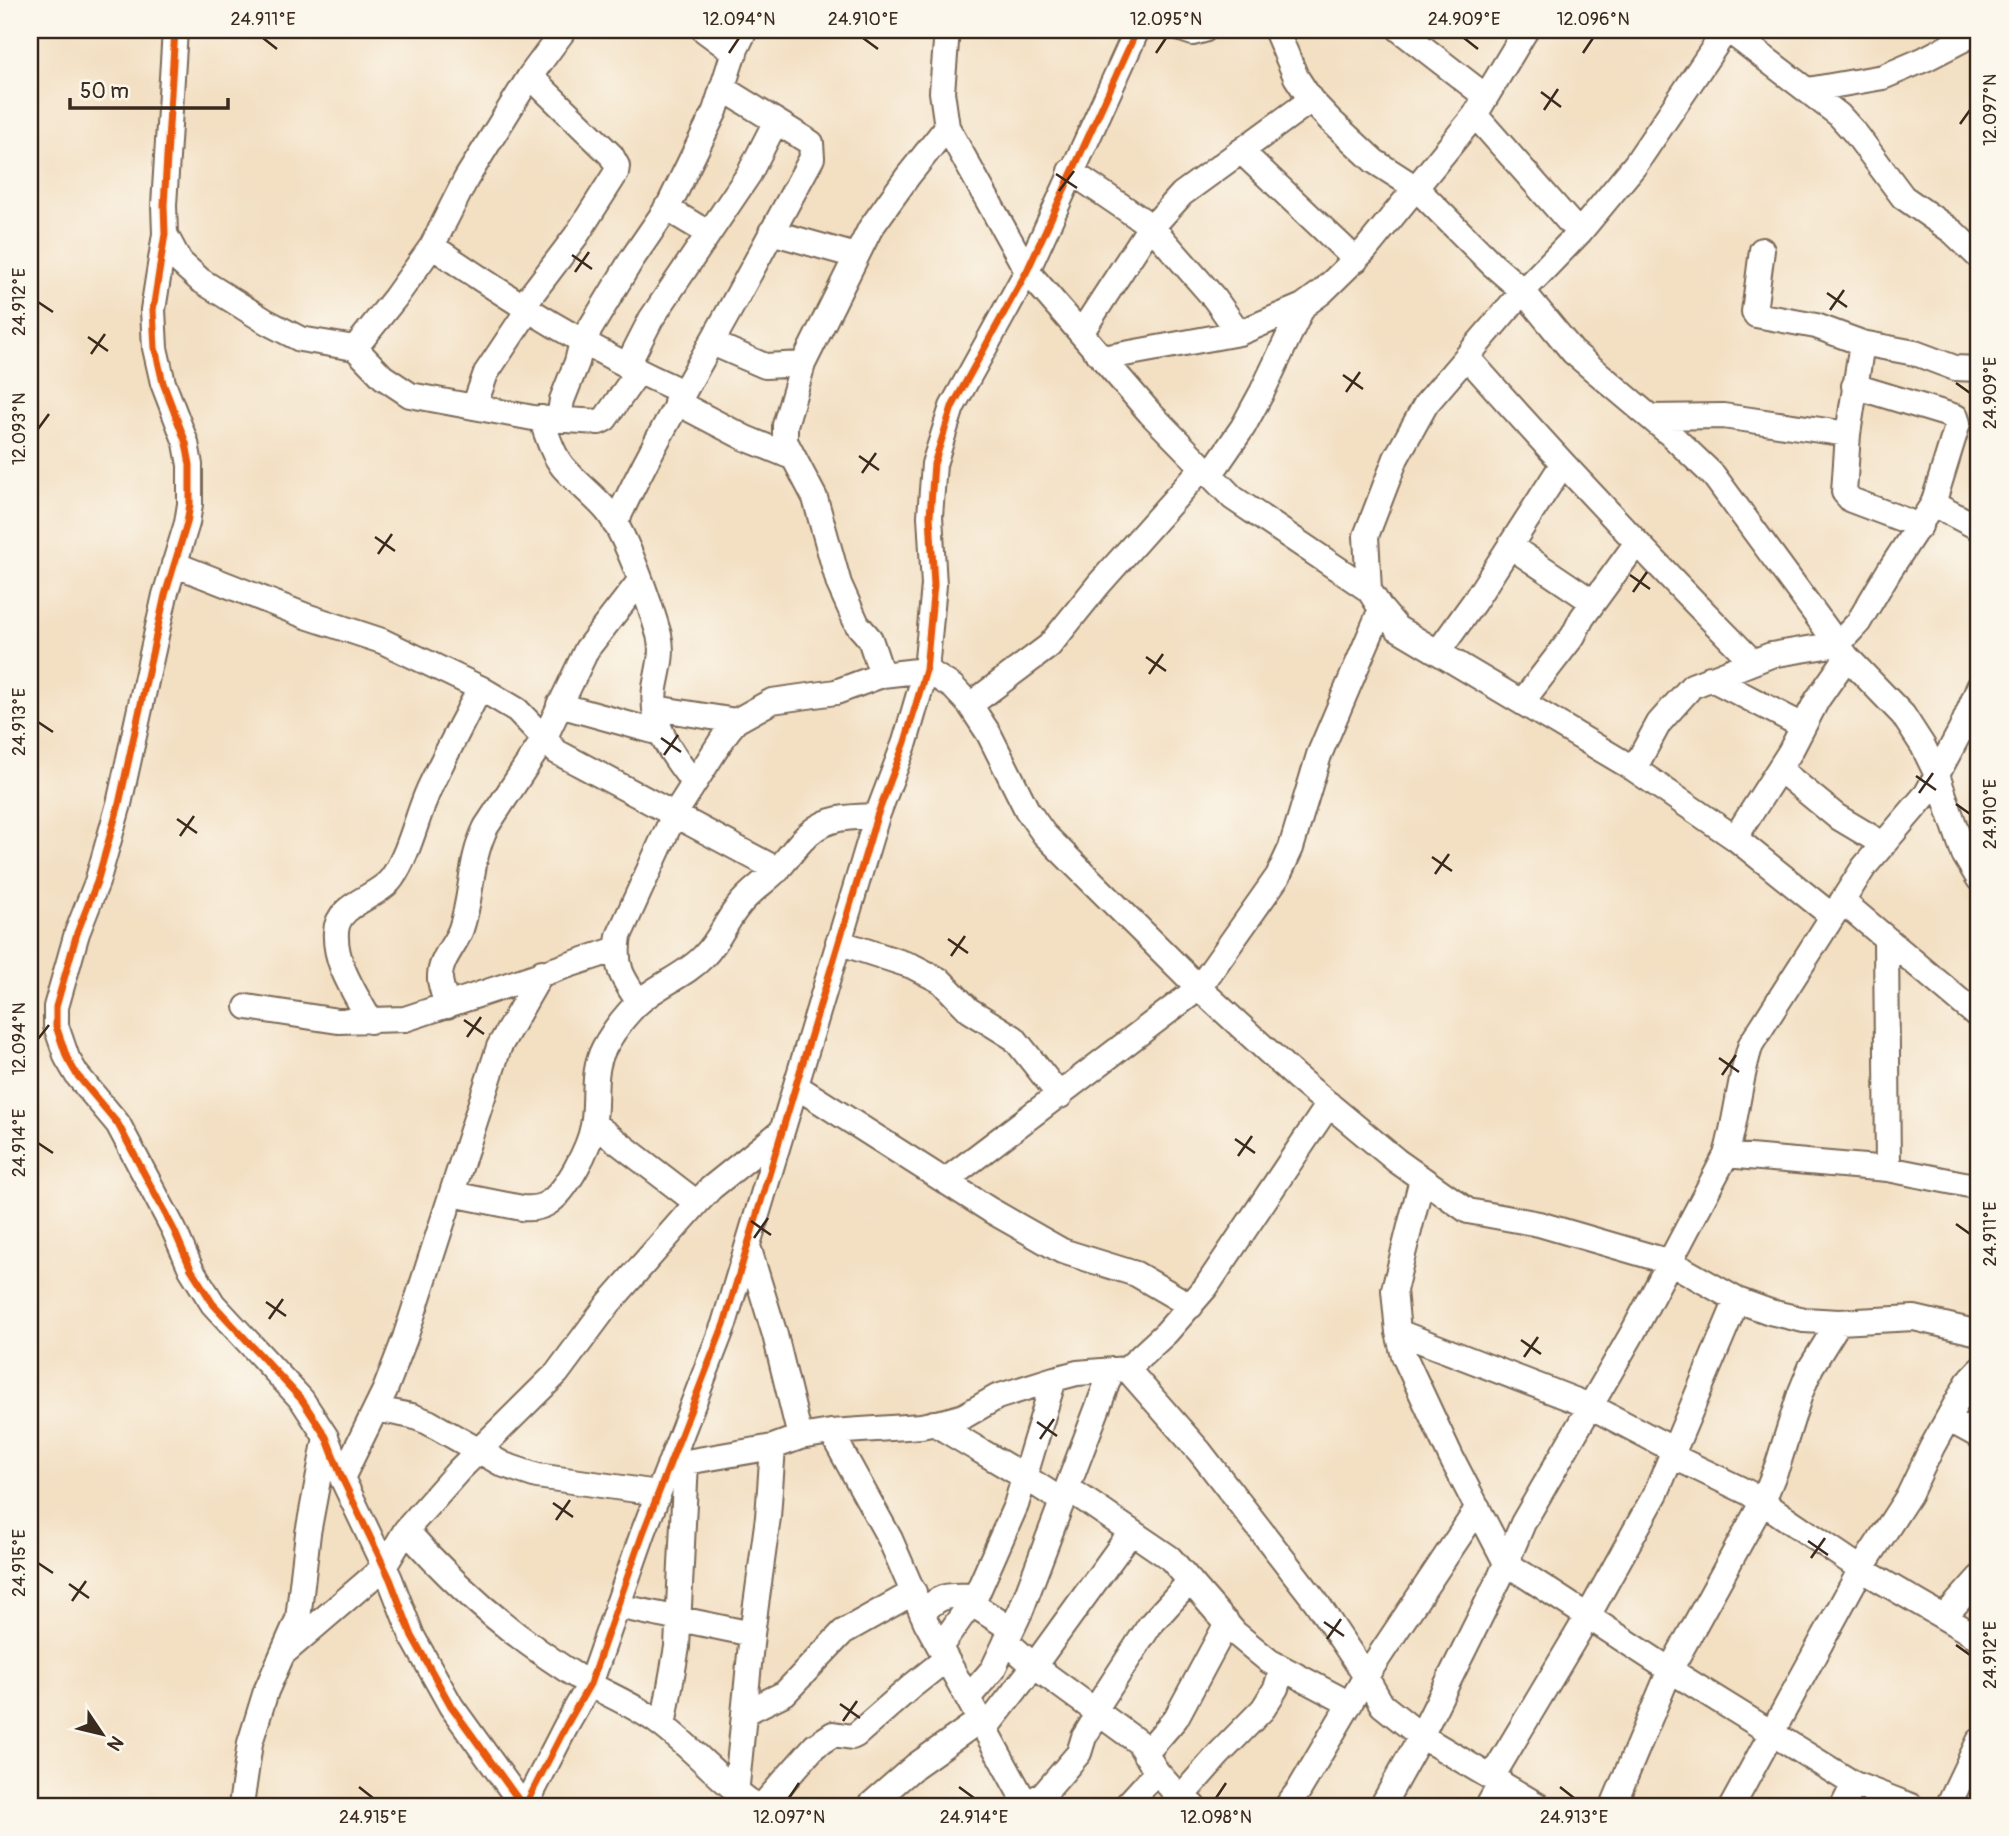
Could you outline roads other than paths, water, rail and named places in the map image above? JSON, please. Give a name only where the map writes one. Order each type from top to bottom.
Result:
[{"type":"street","points":[[175,30],[164,205],[165,234],[153,310],[155,348],[163,383],[186,443],[190,475],[187,523],[174,564],[119,804],[97,882],[77,933],[56,1007],[56,1026],[67,1059],[118,1124],[174,1230],[191,1269],[213,1304],[302,1400],[326,1437],[412,1636],[451,1706],[524,1806],[590,1684],[659,1493],[678,1464],[748,1247],[877,816],[905,742],[926,670],[934,585],[930,516],[934,464],[952,407],[1027,271],[1137,30]]},
{"type":"street","points":[[355,348],[396,298],[432,246],[466,179],[530,76],[564,30]]},
{"type":"street","points":[[704,30],[735,53]]},
{"type":"street","points":[[694,783],[676,761],[660,733],[655,690],[661,658],[660,638],[639,582],[607,511],[562,465],[552,447],[550,419],[577,362],[582,342],[666,208],[700,143],[745,30]]},
{"type":"street","points":[[947,30],[942,92],[947,127],[1027,271],[1150,413],[1233,498],[1375,599],[1397,628],[1634,769],[1886,939],[1979,1017]]},
{"type":"street","points":[[1184,30],[1193,33],[1203,30]]},
{"type":"street","points":[[1276,30],[1296,77],[1311,100],[1374,161],[1416,188],[1523,292],[1573,352],[1671,433],[1714,476],[1842,650],[1903,715],[1923,746],[1937,775],[1964,854],[1979,878]]},
{"type":"street","points":[[1400,30],[1480,106],[1579,233]]},
{"type":"street","points":[[1103,358],[1239,333],[1303,306],[1322,292],[1356,260],[1480,106],[1526,30]]},
{"type":"street","points":[[945,1181],[1199,988],[1278,876],[1291,848],[1319,755],[1375,599],[1366,536],[1395,458],[1426,404],[1523,292],[1579,233],[1635,165],[1727,30],[1839,115],[1903,197],[1953,232],[1979,257]]},
{"type":"street","points":[[1808,90],[1883,77],[1979,31]]},
{"type":"street","points":[[474,407],[486,373],[525,309],[616,173],[617,166],[611,155],[530,76]]},
{"type":"street","points":[[615,524],[636,478],[812,158],[811,143],[722,88]]},
{"type":"street","points":[[1081,333],[1151,226],[1182,194],[1311,100]]},
{"type":"street","points":[[165,234],[180,262],[200,280],[300,338],[355,348],[383,377],[410,395],[550,419],[603,421],[632,369],[651,319],[749,174],[776,121]]},
{"type":"street","points":[[882,675],[870,639],[857,624],[839,584],[815,498],[785,442],[785,425],[803,364],[870,229],[947,127]]},
{"type":"street","points":[[1241,151],[1356,260]]},
{"type":"street","points":[[1070,172],[1151,226],[1214,299],[1239,333]]},
{"type":"street","points":[[666,208],[708,233]]},
{"type":"street","points":[[771,232],[856,256]]},
{"type":"street","points":[[432,246],[525,309],[680,397],[745,439],[792,457]]},
{"type":"street","points":[[1762,250],[1754,312],[1756,315],[1816,326],[1862,343],[1915,353],[1955,368],[1979,369]]},
{"type":"street","points":[[970,705],[1049,646],[1099,584],[1207,471],[1242,427],[1262,392],[1303,306]]},
{"type":"street","points":[[712,343],[765,366],[803,364]]},
{"type":"street","points":[[1862,343],[1848,434],[1844,492],[1850,500],[1920,526]]},
{"type":"street","points":[[1467,357],[1636,544],[1752,661]]},
{"type":"street","points":[[1735,838],[1804,726],[1842,650],[1889,570],[1933,505],[1958,422],[1956,417],[1854,386]]},
{"type":"street","points":[[1650,417],[1723,415],[1848,434]]},
{"type":"street","points":[[1438,652],[1474,602],[1562,464]]},
{"type":"street","points":[[1933,505],[1979,528]]},
{"type":"street","points":[[1522,702],[1573,636],[1593,602],[1636,544]]},
{"type":"street","points":[[1510,546],[1593,602]]},
{"type":"street","points":[[174,564],[306,616],[382,641],[480,688],[517,710],[557,752],[778,870]]},
{"type":"street","points":[[447,1006],[440,979],[443,963],[460,931],[479,841],[544,739],[587,649],[639,582]]},
{"type":"street","points":[[1634,769],[1659,723],[1692,686],[1771,654],[1842,650]]},
{"type":"street","points":[[639,1002],[619,969],[619,936],[674,815],[736,721],[772,701],[836,692],[882,675],[926,670],[953,687],[970,705],[989,734],[1027,810],[1044,834],[1199,988],[1296,1077],[1422,1179],[1468,1211],[1539,1224],[1670,1262],[1737,1300],[1770,1312],[1804,1320],[1839,1322],[1914,1318],[1979,1334]]},
{"type":"street","points":[[1710,678],[1804,726]]},
{"type":"street","points":[[1382,1806],[1421,1736],[1506,1563],[1523,1522],[1632,1334],[1726,1155],[1734,1128],[1742,1073],[1751,1044],[1837,908],[1883,844],[1927,793],[1971,727],[1979,687]]},
{"type":"street","points":[[370,1021],[344,973],[336,945],[335,929],[350,908],[384,887],[393,877],[428,790],[480,688]]},
{"type":"street","points":[[559,705],[660,733]]},
{"type":"street","points":[[655,708],[736,721]]},
{"type":"street","points":[[1779,769],[1836,816],[1883,844]]},
{"type":"street","points":[[452,1194],[522,1208],[541,1206],[558,1194],[573,1172],[594,1125],[594,1085],[604,1049],[618,1026],[639,1002],[683,975],[704,956],[720,937],[739,905],[778,870],[811,832],[831,820],[877,816]]},
{"type":"street","points":[[1886,939],[1888,1170]]},
{"type":"street","points":[[838,942],[912,966],[941,981],[969,1010],[1014,1038],[1060,1096]]},
{"type":"street","points":[[247,1007],[338,1021],[405,1019],[617,949]]},
{"type":"street","points":[[342,1478],[376,1409],[405,1338],[499,1047],[542,972]]},
{"type":"street","points":[[796,1086],[990,1210],[1062,1251],[1136,1274],[1191,1306]]},
{"type":"street","points":[[968,1698],[993,1670],[1021,1610],[1091,1422],[1119,1369],[1166,1334],[1191,1306],[1329,1104]]},
{"type":"street","points":[[594,1125],[697,1203]]},
{"type":"street","points":[[285,1652],[384,1567],[406,1530],[477,1451],[557,1373],[608,1303],[697,1203],[711,1188],[782,1131]]},
{"type":"street","points":[[1726,1155],[1888,1170],[1979,1187]]},
{"type":"street","points":[[1422,1179],[1394,1290],[1398,1332],[1404,1356],[1451,1457],[1506,1563],[1670,1670],[1854,1784],[1911,1806]]},
{"type":"street","points":[[748,1247],[775,1335],[800,1437]]},
{"type":"street","points":[[1488,1806],[1496,1780],[1656,1493],[1737,1300]]},
{"type":"street","points":[[1613,1806],[1670,1670],[1763,1501],[1811,1367],[1839,1322]]},
{"type":"street","points":[[1398,1332],[1590,1406],[1763,1501],[1861,1569],[1979,1638]]},
{"type":"street","points":[[678,1464],[773,1447],[800,1437],[934,1423],[964,1416],[997,1397],[1054,1379],[1077,1373],[1119,1369]]},
{"type":"street","points":[[1119,1369],[1200,1452],[1317,1602],[1382,1704],[1421,1736],[1539,1806]]},
{"type":"street","points":[[1732,1806],[1861,1569],[1909,1495],[1968,1382],[1979,1370]]},
{"type":"street","points":[[762,1806],[815,1746],[833,1734],[852,1737],[856,1735],[912,1686],[943,1653],[974,1600],[1016,1506],[1054,1379]]},
{"type":"street","points":[[376,1409],[428,1422],[504,1465],[537,1476],[659,1493]]},
{"type":"street","points":[[1948,1419],[1979,1436]]},
{"type":"street","points":[[934,1423],[980,1452],[1132,1532],[1170,1558],[1227,1623],[1269,1661],[1350,1704]]},
{"type":"street","points":[[831,1433],[890,1539],[943,1653],[1026,1805],[1043,1795],[1079,1753],[1097,1712],[1150,1625],[1190,1581]]},
{"type":"street","points":[[241,1806],[250,1744],[266,1691],[298,1619],[309,1533],[326,1437]]},
{"type":"street","points":[[742,1802],[744,1713],[768,1517],[773,1447]]},
{"type":"street","points":[[663,1726],[677,1647],[678,1464]]},
{"type":"street","points":[[1287,1806],[1366,1676],[1478,1508]]},
{"type":"street","points":[[406,1530],[457,1583],[519,1637],[590,1684],[628,1703],[663,1726],[691,1749],[742,1802]]},
{"type":"street","points":[[869,1806],[915,1766],[982,1725],[1034,1666],[1132,1532]]},
{"type":"street","points":[[1945,1616],[1979,1577]]},
{"type":"street","points":[[744,1713],[785,1693],[844,1632],[918,1603],[945,1596],[974,1600],[1009,1635],[1034,1666],[1138,1742],[1151,1763],[1187,1801],[1263,1709],[1276,1688],[1282,1668]]},
{"type":"street","points":[[617,1606],[752,1634]]},
{"type":"street","points":[[1126,1806],[1227,1623]]},
{"type":"street","points":[[1948,1806],[1979,1741]]},
{"type":"street","points":[[1843,1806],[1854,1784]]}]
